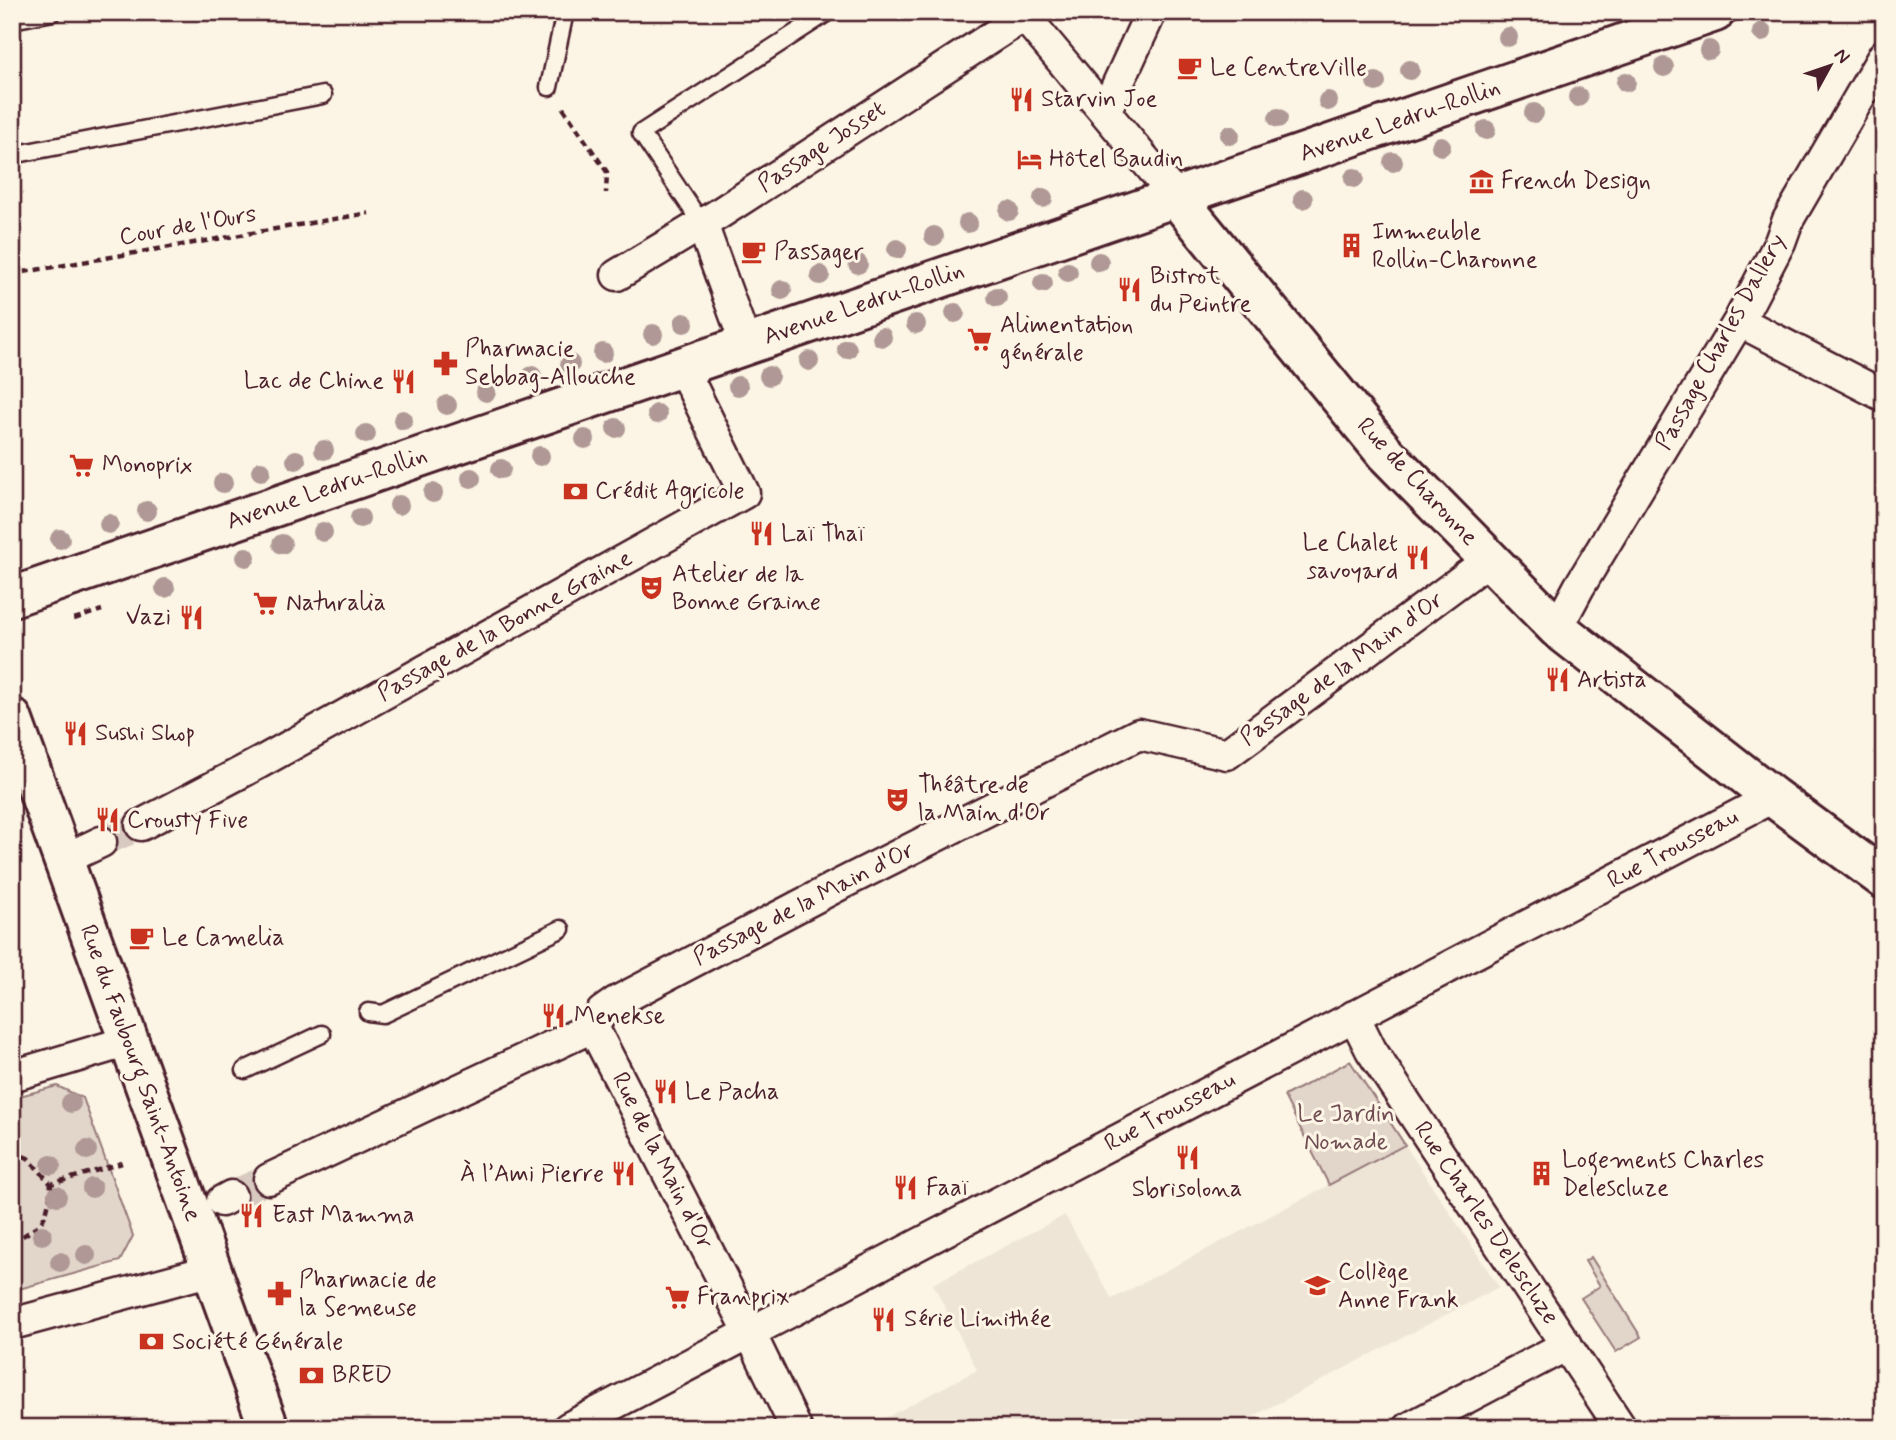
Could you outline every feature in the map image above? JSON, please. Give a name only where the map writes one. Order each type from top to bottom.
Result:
[{"type":"main road","name":"Avenue Ledru-Rollin","points":[[12,597],[1715,12]]},
{"type":"main road","name":"Rue de Charonne","points":[[1176,197],[1386,454],[1557,628],[1773,797],[1884,879]]},
{"type":"main road","name":"Rue du Faubourg Saint-Antoine","points":[[12,718],[269,1428]]},
{"type":"street","points":[[1105,112],[1151,12]]},
{"type":"street","name":"Passage Josset","points":[[617,275],[702,225],[1022,14]]},
{"type":"street","name":"Rue de Charonne","points":[[1022,14],[1176,197]]},
{"type":"street","name":"Passage Charles Dallery","points":[[1557,628],[1739,321],[1780,242],[1788,220],[1884,55]]},
{"type":"street","points":[[702,225],[746,345]]},
{"type":"street","points":[[1739,321],[1884,396]]},
{"type":"street","name":"Passage de la Bonne Graine","points":[[141,825],[259,763],[744,493],[682,367]]},
{"type":"street","name":"Passage de la Main d'Or","points":[[269,1179],[589,1029],[602,1012],[616,1002],[841,884],[1139,734],[1227,754],[1490,559]]},
{"type":"street","name":"Rue Trousseau","points":[[568,1428],[1773,797]]},
{"type":"street","points":[[63,860],[101,842]]},
{"type":"street","name":"Rue Charles Delescluze","points":[[1354,1016],[1371,1051],[1620,1428]]},
{"type":"street","name":"Rue de la Main d'Or","points":[[589,1029],[750,1333],[796,1428]]},
{"type":"street","points":[[12,1076],[129,1041]]},
{"type":"street","points":[[12,1324],[212,1270]]},
{"type":"street","points":[[1409,1428],[1567,1345]]},
{"type":"lane","points":[[12,20],[53,12]]},
{"type":"lane","points":[[549,87],[565,12]]},
{"type":"lane","points":[[702,225],[641,133],[828,12]]},
{"type":"lane","points":[[12,155],[323,95]]},
{"type":"lane","points":[[368,1012],[383,1014],[561,929]]},
{"type":"lane","points":[[245,1070],[322,1034]]},
{"type":"path","points":[[549,87],[607,173],[606,193]]},
{"type":"path","name":"Cour de l'Ours","points":[[12,274],[369,213]]},
{"type":"path","points":[[74,620],[102,610]]},
{"type":"path","points":[[12,1152],[28,1158],[51,1184],[48,1213],[34,1230],[12,1242]]},
{"type":"path","points":[[51,1184],[122,1163]]},
{"type":"shaded area","name":"Collège Anne Frank","points":[[1405,1145],[1499,1287],[1231,1428],[866,1428],[977,1370],[933,1284],[1065,1215],[1112,1299]]},
{"type":"green space","name":"Le Jardin Nomade","points":[[1350,1061],[1405,1145],[1329,1185],[1284,1096]]},
{"type":"green space","points":[[57,1086],[83,1098],[133,1236],[120,1261],[12,1291],[12,1098]]},
{"type":"green space","points":[[1591,1257],[1641,1337],[1616,1352],[1581,1298],[1600,1286],[1585,1261]]},
{"type":"tunnel","points":[[101,842],[141,825]]},
{"type":"tunnel","points":[[231,1196],[269,1179]]},
{"type":"place","name":"Le CentreVille","points":[[1190,68]]},
{"type":"place","name":"Starvin Joe","points":[[1021,99]]},
{"type":"place","name":"Hôtel Baudin","points":[[1029,159]]},
{"type":"place","name":"French Design","points":[[1481,181]]},
{"type":"place","name":"Immeuble Rollin-Charonne","points":[[1352,246]]},
{"type":"place","name":"Passager","points":[[754,252]]},
{"type":"place","name":"Bistrot du Peintre","points":[[1130,290]]},
{"type":"place","name":"Alimentation générale","points":[[980,339]]},
{"type":"place","name":"Pharmacie Sebbag-Allouche","points":[[445,363]]},
{"type":"place","name":"Lac de Chine","points":[[404,381]]},
{"type":"place","name":"Monoprix","points":[[82,465]]},
{"type":"place","name":"Crédit Agricole","points":[[575,491]]},
{"type":"place","name":"Laï Thaï","points":[[761,534]]},
{"type":"place","name":"Le Chalet savoyard","points":[[1418,557]]},
{"type":"place","name":"Atelier de la Bonne Graine","points":[[652,588]]},
{"type":"place","name":"Naturalia","points":[[266,603]]},
{"type":"place","name":"Vazi","points":[[191,617]]},
{"type":"place","name":"Artista","points":[[1557,680]]},
{"type":"place","name":"Sushi Shop","points":[[75,733]]},
{"type":"place","name":"Théâtre de la Main d'Or","points":[[898,799]]},
{"type":"place","name":"Crousty Five","points":[[107,820]]},
{"type":"place","name":"Le Camelia","points":[[142,938]]},
{"type":"place","name":"Menekse","points":[[554,1016]]},
{"type":"place","name":"Le Pacha","points":[[665,1092]]},
{"type":"place","name":"Sbrisolona","points":[[1187,1158]]},
{"type":"place","name":"À l’Ami Pierre","points":[[624,1174]]},
{"type":"place","name":"Logements Charles Delescluze","points":[[1542,1174]]},
{"type":"place","name":"Faaï","points":[[906,1188]]},
{"type":"place","name":"East Mamma","points":[[252,1215]]},
{"type":"place","name":"Collège Anne Frank","points":[[1318,1286]]},
{"type":"place","name":"Pharmacie de la Semeuse","points":[[279,1294]]},
{"type":"place","name":"Franprix","points":[[677,1297]]},
{"type":"place","name":"Série Limithée","points":[[884,1319]]},
{"type":"place","name":"Société Générale","points":[[152,1342]]},
{"type":"place","name":"BRED","points":[[312,1375]]}]
